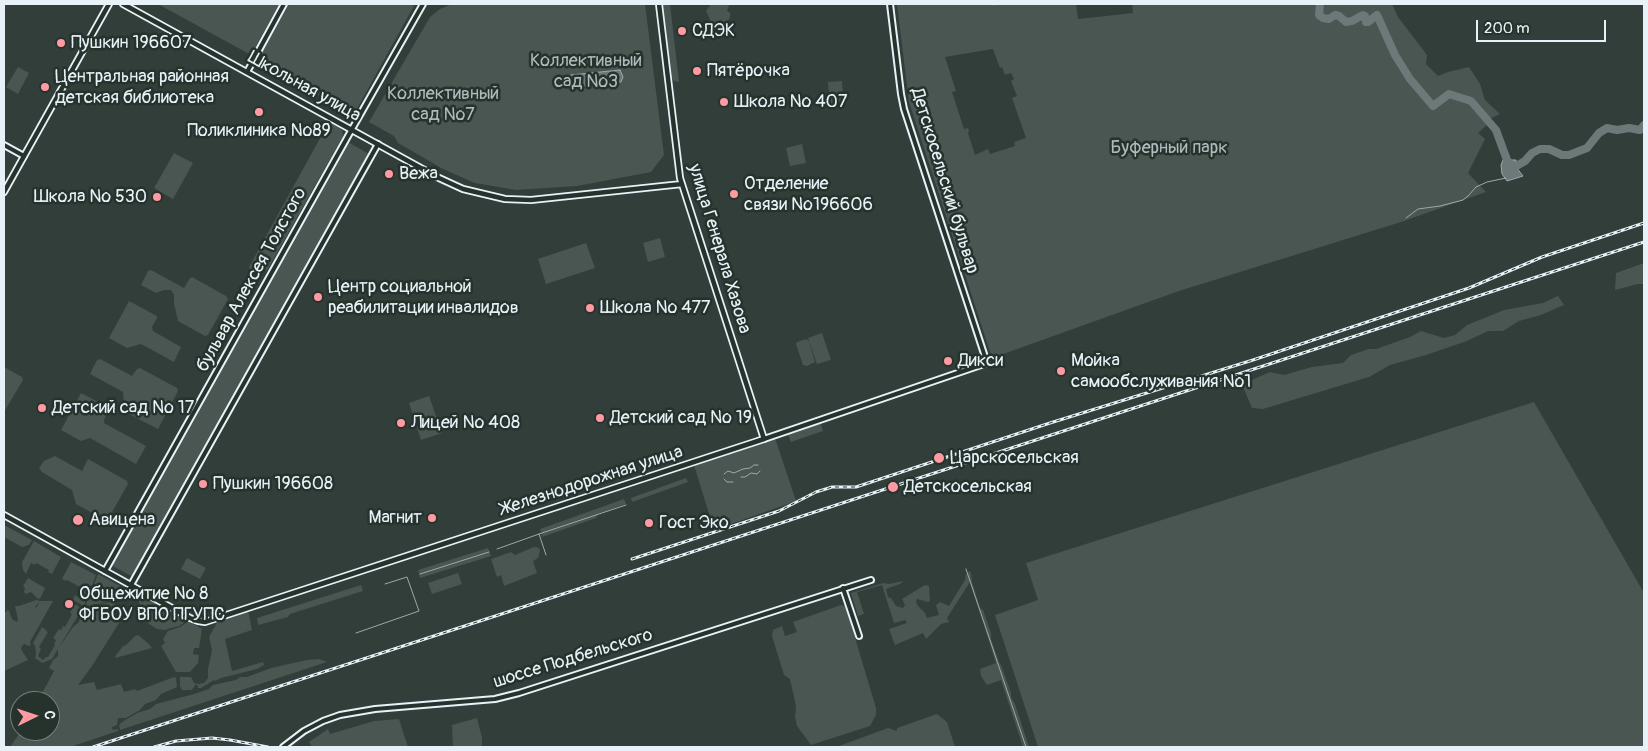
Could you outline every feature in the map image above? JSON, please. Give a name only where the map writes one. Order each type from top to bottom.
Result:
[{"type":"street","points":[[4,192],[109,4]]},
{"type":"street","name":"Школьная улица","points":[[122,4],[451,184],[505,199],[531,200],[682,184]]},
{"type":"street","points":[[247,72],[284,4]]},
{"type":"street","name":"бульвар Алексея Толстого","points":[[105,571],[424,4]]},
{"type":"street","name":"улица Генерала Хазова","points":[[659,4],[678,165],[682,184],[764,439]]},
{"type":"street","name":"Детскосельский бульвар","points":[[890,4],[904,109],[987,364]]},
{"type":"street","points":[[4,515],[131,585],[378,144]]},
{"type":"street","points":[[4,145],[24,156]]},
{"type":"street","name":"Железнодорожная улица","points":[[131,585],[198,621],[206,622],[987,364]]},
{"type":"street","name":"шоссе Подбельского","points":[[283,747],[304,731],[340,715],[383,708],[496,699],[871,580]]},
{"type":"street","points":[[843,588],[859,636]]},
{"type":"green space","points":[[158,4],[279,4],[251,55]]},
{"type":"green space","name":"Коллективный сад №7","points":[[289,4],[415,4],[354,114],[256,63]]},
{"type":"green space","name":"Коллективный сад №3","points":[[452,4],[645,4],[664,155],[651,172],[577,186],[516,190],[475,183],[443,169],[398,143],[394,136],[369,122],[430,17],[440,9]]},
{"type":"green space","points":[[663,4],[670,4],[679,82],[674,81],[672,78]]},
{"type":"green space","points":[[711,4],[728,4],[727,11],[730,13],[730,17],[728,21],[722,23],[717,21],[713,26],[708,24],[710,19],[706,11]]},
{"type":"green space","name":"Буферный парк","points":[[897,4],[1076,4],[1078,19],[1133,13],[1132,4],[1392,4],[1398,17],[1427,55],[1426,64],[1438,76],[1469,67],[1480,84],[1485,100],[1500,114],[1489,119],[1486,126],[1478,133],[1485,139],[1468,173],[1486,192],[1401,222],[1179,291],[992,358],[909,102]],"holes":[[[993,49],[1000,68],[1002,67],[1005,75],[1011,73],[1014,79],[1011,81],[1017,96],[1012,98],[1026,138],[1014,142],[1015,146],[990,154],[988,149],[975,155],[968,128],[964,129],[952,92],[956,91],[945,57]]]},
{"type":"green space","points":[[18,67],[29,73],[18,94],[6,87]]},
{"type":"green space","points":[[842,81],[844,107],[830,108],[828,82]]},
{"type":"green space","points":[[329,122],[342,130],[343,136],[268,269],[265,271],[250,271],[249,267]]},
{"type":"green space","points":[[348,142],[369,154],[133,577],[111,565]]},
{"type":"green space","points":[[802,144],[806,163],[790,166],[786,148]]},
{"type":"green space","points":[[174,153],[193,163],[173,199],[154,188]]},
{"type":"green space","points":[[660,238],[665,257],[648,262],[643,243]]},
{"type":"green space","points":[[586,243],[595,268],[546,284],[538,259]]},
{"type":"green space","points":[[1644,263],[1644,284],[1615,290],[1616,273]]},
{"type":"green space","points":[[151,270],[184,288],[192,277],[226,296],[228,299],[208,335],[205,336],[178,321],[174,295],[171,290],[156,293],[141,285],[148,271]]},
{"type":"green space","points":[[1558,296],[1564,305],[1541,315],[1519,321],[1503,331],[1488,331],[1467,341],[1390,365],[1369,377],[1263,409],[1252,408],[1241,382],[1247,382],[1270,372],[1284,375],[1312,367],[1343,363],[1351,355],[1369,349],[1376,349],[1421,331],[1444,338],[1455,335],[1467,325],[1504,310],[1543,303]]},
{"type":"green space","points":[[129,301],[157,316],[152,327],[153,331],[181,347],[174,362],[141,344],[127,348],[109,338]]},
{"type":"green space","points":[[822,333],[831,360],[817,364],[808,338]]},
{"type":"green space","points":[[806,339],[809,341],[815,362],[807,366],[803,365],[796,344]]},
{"type":"green space","points":[[100,359],[132,376],[140,368],[177,388],[178,391],[158,429],[125,412],[123,392],[90,374],[97,360]]},
{"type":"green space","points":[[4,367],[22,377],[23,380],[4,412]]},
{"type":"green space","points":[[81,393],[108,407],[104,423],[146,446],[136,464],[90,438],[81,441],[61,430]]},
{"type":"green space","points":[[429,396],[442,433],[421,440],[409,403]]},
{"type":"green space","points":[[1534,402],[1644,593],[1644,747],[1038,747],[995,615],[1038,600],[1026,563]]},
{"type":"green space","points":[[820,421],[823,431],[791,442],[787,432]]},
{"type":"green space","points":[[775,438],[796,501],[714,530],[694,465]]},
{"type":"green space","points":[[55,456],[82,471],[88,459],[127,481],[128,484],[107,521],[76,504],[72,490],[42,472],[39,468],[44,461]]},
{"type":"green space","points":[[686,478],[688,482],[632,502],[631,498]]},
{"type":"green space","points":[[624,499],[626,504],[598,514],[596,518],[542,537],[540,529]]},
{"type":"green space","points":[[4,525],[32,540],[29,545],[22,547],[4,537]]},
{"type":"green space","points":[[34,541],[61,557],[52,574],[48,572],[49,570],[36,563],[35,565],[31,563],[26,574],[23,570],[22,562]]},
{"type":"green space","points":[[534,547],[539,548],[540,551],[538,558],[533,561],[537,573],[504,586],[501,575],[497,577],[491,559],[511,552],[515,555]]},
{"type":"green space","points":[[488,548],[491,556],[420,578],[418,570]]},
{"type":"green space","points":[[187,558],[206,568],[200,579],[181,569]]},
{"type":"green space","points":[[71,562],[96,575],[84,606],[73,600],[75,595],[78,597],[80,595],[82,591],[79,589],[80,587],[62,579]]},
{"type":"green space","points":[[969,571],[980,608],[983,610],[991,633],[991,639],[1029,747],[1023,747],[1001,680],[987,685],[981,676],[980,669],[996,663],[970,582],[947,618],[949,622],[941,624],[926,639],[923,633],[895,645],[889,629],[907,623],[905,620],[894,623],[882,585],[857,592],[864,614],[858,616],[851,593],[883,583],[889,584],[903,581],[886,589],[888,597],[891,598],[896,606],[903,608],[905,605],[902,599],[925,585],[929,586],[930,601],[917,599],[916,602],[927,618],[939,615],[936,605],[940,602],[949,606]]},
{"type":"green space","points":[[458,573],[462,584],[432,594],[428,583]]},
{"type":"green space","points":[[98,574],[120,586],[122,590],[117,600],[87,606],[86,604]]},
{"type":"green space","points":[[28,578],[45,588],[40,599],[31,592],[26,594],[24,592],[25,588],[23,586]]},
{"type":"green space","points":[[361,585],[363,591],[290,614],[288,617],[258,625],[257,618]]},
{"type":"green space","points":[[139,594],[188,620],[179,626],[165,630],[157,629],[140,618]]},
{"type":"green space","points":[[36,600],[53,601],[30,642],[31,645],[24,644],[22,646],[21,649],[28,660],[4,671],[4,612],[7,612],[5,608],[9,611],[12,619],[17,622],[15,606]]},
{"type":"green space","points":[[116,601],[113,612],[119,623],[78,685],[94,682],[97,690],[121,684],[124,692],[135,689],[137,691],[174,677],[176,678],[177,687],[161,694],[156,700],[145,704],[140,710],[126,718],[118,718],[117,725],[112,727],[113,730],[118,729],[118,731],[70,747],[10,747],[14,741],[60,741],[60,691],[43,691],[54,671],[49,668],[53,660],[58,656],[58,649],[73,627],[79,622],[84,608]]},
{"type":"green space","points":[[72,602],[82,609],[52,659],[42,663],[35,658],[35,646],[33,643],[42,627],[46,630],[48,632],[39,647],[41,649],[38,656],[43,660],[48,657],[55,645],[56,640],[53,638],[59,629],[61,630],[63,626],[65,627],[72,614],[70,613],[72,609],[69,607]]},
{"type":"green space","points":[[841,605],[845,606],[847,611],[876,708],[876,715],[870,726],[811,745],[797,726],[795,717],[796,706],[790,679],[784,675],[772,636],[773,630],[782,626],[785,636],[797,632],[793,622]]},
{"type":"green space","points":[[248,610],[252,630],[225,639],[232,671],[263,662],[264,665],[257,669],[214,680],[201,688],[198,688],[196,684],[192,690],[182,690],[180,677],[191,677],[194,683],[199,684],[204,683],[208,678],[212,650],[209,637],[218,621]]},
{"type":"green space","points":[[189,621],[202,629],[199,648],[194,648],[193,654],[199,655],[198,663],[190,672],[176,672],[161,646],[165,643],[163,639],[168,631],[180,627]]},
{"type":"green space","points":[[138,635],[152,648],[115,658],[123,646]]},
{"type":"green space","points":[[319,659],[327,662],[120,730],[119,725],[122,722],[137,713],[150,709],[156,704],[194,694],[209,689],[213,685],[236,680],[240,677],[247,677],[271,668]]},
{"type":"green space","points":[[937,714],[947,722],[955,747],[836,747],[888,728],[897,731],[897,728]]},
{"type":"green space","points":[[477,718],[482,738],[482,747],[453,747],[452,725]]},
{"type":"green space","points":[[399,719],[408,747],[312,747],[309,742],[328,729],[330,734],[374,721]]},
{"type":"shaded area","points":[[620,70],[623,77],[621,82],[574,87],[569,85],[569,76],[571,75]]},
{"type":"shaded area","points":[[1508,157],[1508,160],[1516,160],[1516,167],[1523,176],[1507,181],[1502,174],[1501,165],[1503,160]]},
{"type":"waterway","points":[[1320,4],[1319,15],[1323,18],[1329,19],[1335,15],[1346,22],[1363,15],[1366,22],[1368,22],[1377,15],[1395,55],[1410,79],[1433,106],[1449,94],[1471,101],[1496,130],[1507,160],[1513,168],[1540,149],[1549,149],[1562,155],[1569,155],[1587,148],[1599,133],[1607,128],[1640,130],[1644,125]]},
{"type":"waterway","points":[[1406,218],[1418,209],[1463,200],[1476,187],[1487,182],[1506,178]]},
{"type":"waterway","points":[[724,474],[728,471],[734,473],[758,465]]},
{"type":"waterway","points":[[741,477],[751,473],[757,474],[760,471]]},
{"type":"waterway","points":[[724,479],[727,482],[733,482]]},
{"type":"waterway","points":[[497,549],[626,505]]},
{"type":"waterway","points":[[539,534],[546,555]]},
{"type":"waterway","points":[[420,574],[489,552]]},
{"type":"waterway","points":[[966,569],[1026,747]]},
{"type":"waterway","points":[[356,633],[419,611],[407,577],[385,584]]},
{"type":"railway","points":[[632,559],[779,511],[816,492],[832,487],[856,487],[1050,423],[1253,360],[1469,288],[1542,257],[1644,223]]},
{"type":"railway","points":[[93,747],[1644,242]]},
{"type":"railway","points":[[154,747],[176,741],[212,738],[268,747]]},
{"type":"place","name":"СДЭК","points":[[682,31]]},
{"type":"place","name":"Пушкин 196607","points":[[61,43]]},
{"type":"place","name":"Пятёрочка","points":[[697,71]]},
{"type":"place","name":"Центральная районная детская библиотека","points":[[45,87]]},
{"type":"place","name":"Школа № 407","points":[[724,102]]},
{"type":"place","name":"Поликлиника №89","points":[[259,112]]},
{"type":"place","name":"Вежа","points":[[389,174]]},
{"type":"place","name":"Отделение связи №196606","points":[[734,194]]},
{"type":"place","name":"Школа № 530","points":[[157,197]]},
{"type":"place","name":"Центр социальной реабилитации инвалидов","points":[[318,297]]},
{"type":"place","name":"Школа № 477","points":[[590,308]]},
{"type":"place","name":"Дикси","points":[[948,361]]},
{"type":"place","name":"Мойка самообслуживания №1","points":[[1061,371]]},
{"type":"place","name":"Детский сад № 17","points":[[42,408]]},
{"type":"place","name":"Детский сад № 19","points":[[600,418]]},
{"type":"place","name":"Лицей № 408","points":[[401,423]]},
{"type":"place","name":"Царскосельская","points":[[939,458]]},
{"type":"place","name":"Пушкин 196608","points":[[203,484]]},
{"type":"place","name":"Детскосельская","points":[[893,487]]},
{"type":"place","name":"Магнит","points":[[432,518]]},
{"type":"place","name":"Авицена","points":[[78,520]]},
{"type":"place","name":"Гост Эко","points":[[649,523]]},
{"type":"place","name":"Общежитие № 8 ФГБОУ ВПО ПГУПС","points":[[69,604]]}]
